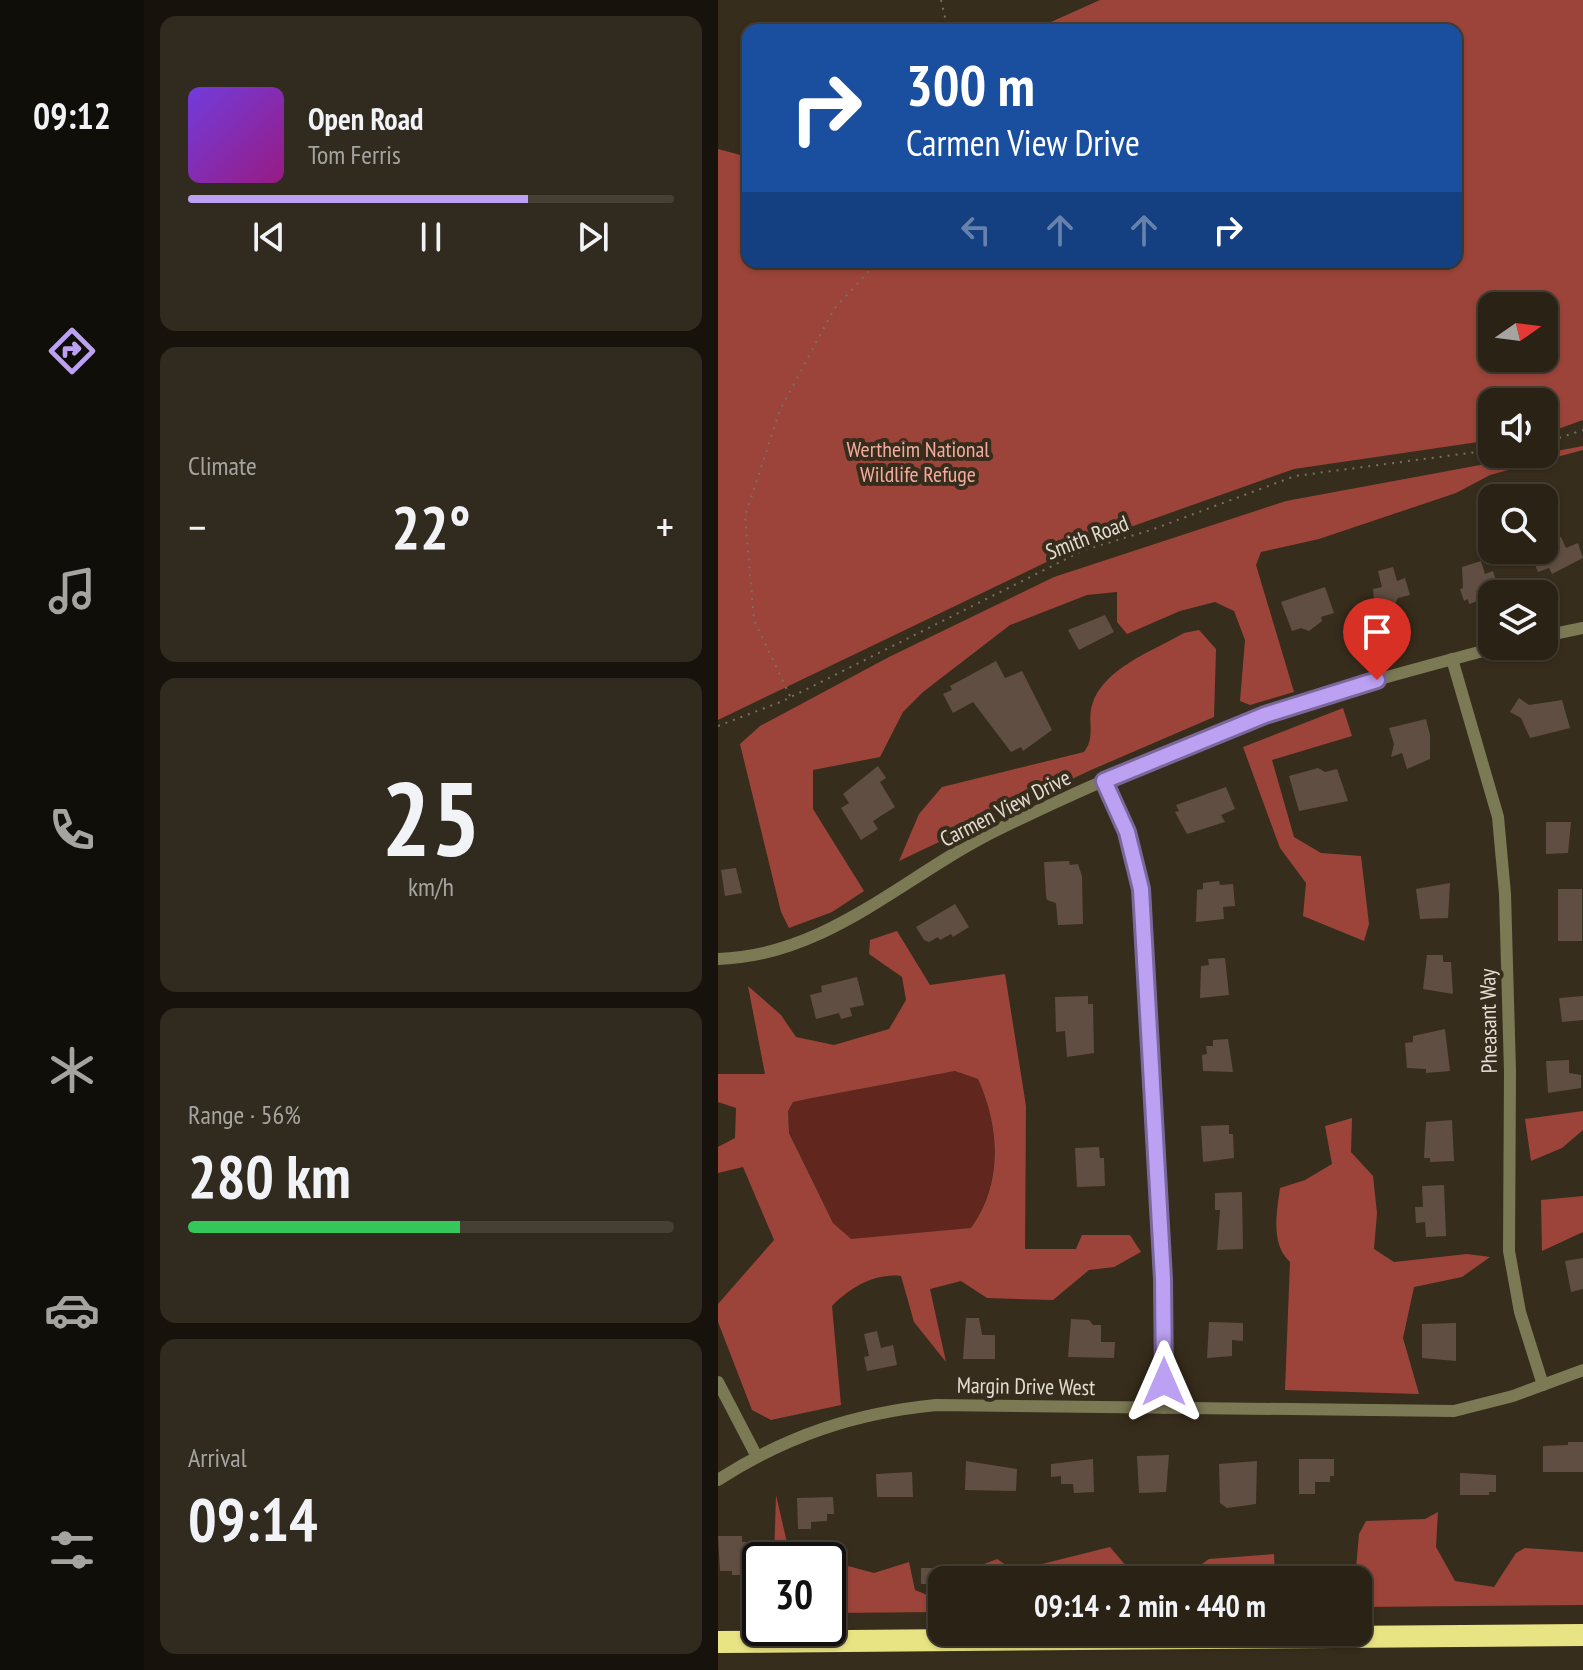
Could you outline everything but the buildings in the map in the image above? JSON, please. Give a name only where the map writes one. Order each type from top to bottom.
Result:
[{"type":"highway","points":[[718,1642],[1583,1635]]},
{"type":"street","points":[[1558,633],[1583,628]]},
{"type":"street","name":"Carmen View Drive","points":[[718,959],[763,952],[847,920],[997,830],[1104,781],[1265,715],[1478,652]]},
{"type":"street","name":"Pheasant Way","points":[[1452,659],[1499,829],[1505,894],[1510,1071],[1509,1251],[1520,1312],[1543,1385]]},
{"type":"street","points":[[1104,781],[1127,832],[1141,889],[1163,1279],[1164,1408]]},
{"type":"street","name":"Margin Drive West","points":[[718,1480],[756,1455],[806,1433],[891,1410],[936,1405],[1454,1411],[1583,1370]]},
{"type":"street","points":[[718,1382],[756,1455]]},
{"type":"path","points":[[941,0],[947,24]]},
{"type":"path","points":[[790,697],[754,620],[745,516],[780,410],[834,309],[872,268]]},
{"type":"path","points":[[1558,438],[1583,430]]},
{"type":"path","name":"Smith Road","points":[[718,726],[790,697],[1084,550],[1151,530],[1295,476],[1478,452]]},
{"type":"shaded area","points":[[955,1071],[978,1079],[994,1136],[993,1174],[981,1211],[971,1228],[851,1240],[833,1223],[789,1132],[788,1111],[793,1102]]},
{"type":"green space","name":"Wertheim National Wildlife Refuge","points":[[1100,0],[1583,0],[1583,420],[1558,429],[1558,388],[1478,388],[1478,442],[1294,469],[1088,542],[718,720],[718,149],[742,155],[742,268],[1462,268],[1462,24],[1046,24]]},
{"type":"green space","points":[[1583,446],[1583,450],[1558,457],[1558,451]]},
{"type":"green space","points":[[1478,465],[1478,468],[1516,468],[1490,475],[1456,493],[1319,539],[1261,552],[1256,565],[1294,692],[1250,705],[1240,701],[1245,640],[1234,611],[1215,602],[1180,611],[1127,634],[1117,622],[1117,592],[1087,595],[1010,625],[923,692],[903,712],[880,757],[813,770],[813,809],[864,891],[832,912],[789,928],[781,912],[740,744],[760,726],[889,657],[1054,577],[1286,501]]},
{"type":"green space","points":[[1199,630],[1216,649],[1214,717],[1091,770],[899,861],[919,814],[942,787],[1084,752],[1090,740],[1092,705],[1107,681],[1144,654],[1184,633]]},
{"type":"green space","points":[[1343,708],[1352,736],[1272,760],[1294,837],[1321,853],[1361,856],[1369,924],[1364,941],[1303,916],[1306,883],[1280,848],[1243,747]]},
{"type":"green space","points":[[897,931],[930,985],[1005,974],[1026,1106],[1025,1249],[1076,1249],[1082,1235],[1130,1235],[1141,1252],[1114,1267],[1089,1270],[1053,1300],[987,1298],[961,1281],[930,1289],[946,1362],[914,1322],[901,1276],[881,1277],[863,1283],[832,1306],[841,1405],[771,1420],[752,1410],[718,1322],[718,1304],[774,1240],[743,1167],[718,1173],[718,1147],[735,1138],[736,1108],[718,1102],[718,1074],[765,1074],[748,986],[781,1015],[796,1037],[834,1045],[889,1029],[906,1000],[902,977],[869,954],[870,940]],"holes":[[[955,1071],[978,1079],[991,1116],[995,1155],[989,1193],[971,1228],[851,1239],[833,1223],[789,1133],[788,1111],[793,1102]]]},
{"type":"green space","points":[[1583,1111],[1583,1130],[1562,1148],[1531,1161],[1525,1119]]},
{"type":"green space","points":[[1352,1118],[1351,1152],[1373,1176],[1377,1213],[1374,1249],[1394,1262],[1467,1254],[1490,1257],[1462,1277],[1414,1287],[1403,1338],[1419,1394],[1285,1390],[1290,1262],[1277,1237],[1280,1188],[1305,1180],[1332,1164],[1325,1126]]},
{"type":"green space","points":[[1583,1196],[1583,1232],[1542,1251],[1541,1200]]},
{"type":"green space","points":[[776,1495],[787,1542],[775,1542]]},
{"type":"green space","points":[[1438,1512],[1436,1547],[1455,1581],[1494,1587],[1516,1553],[1525,1548],[1583,1552],[1583,1605],[1372,1607],[1372,1566],[1356,1566],[1359,1534],[1366,1521],[1425,1519]]},
{"type":"green space","points":[[1110,1547],[1126,1566],[1036,1566]]},
{"type":"green space","points":[[1274,1554],[1274,1566],[1199,1566],[1209,1559]]},
{"type":"green space","points":[[997,1559],[1008,1566],[979,1566]]},
{"type":"green space","points":[[909,1562],[915,1590],[928,1595],[928,1612],[846,1613],[846,1566],[874,1573]]},
{"type":"route","points":[[1164,1382],[1163,1279],[1141,889],[1127,832],[1104,781],[1265,715],[1377,680]]}]
